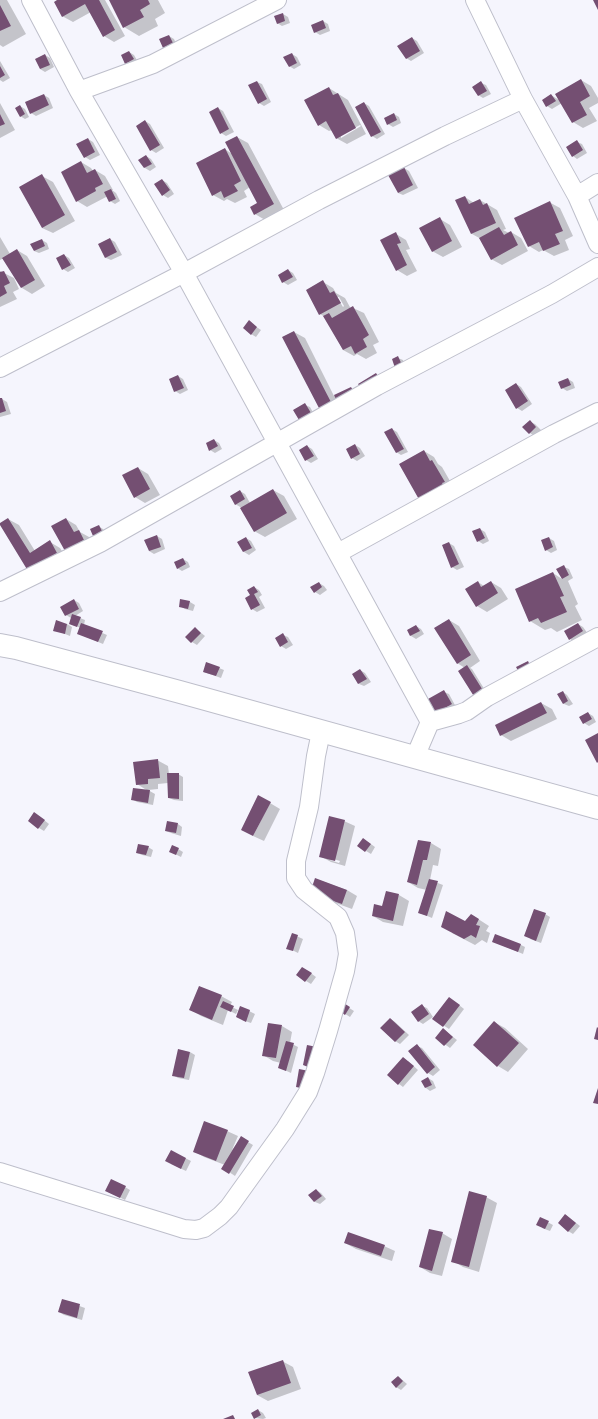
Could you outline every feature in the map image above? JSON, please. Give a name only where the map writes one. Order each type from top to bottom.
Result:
[{"type":"street","points":[[31,0],[79,91],[184,273],[430,722]]},
{"type":"street","points":[[79,91],[153,64],[277,0]]},
{"type":"street","points":[[475,0],[523,99],[577,196],[598,244]]},
{"type":"street","points":[[0,368],[184,273],[319,200],[445,136],[523,99]]},
{"type":"street","points":[[577,196],[598,183]]},
{"type":"street","points":[[0,592],[100,543],[377,386],[552,294],[598,267]]},
{"type":"street","points":[[338,553],[554,434],[598,412]]},
{"type":"street","points":[[430,722],[467,711],[487,697],[598,637]]},
{"type":"street","points":[[0,645],[165,688],[598,808]]},
{"type":"street","points":[[415,757],[430,722]]},
{"type":"street","points":[[0,1172],[168,1224],[196,1230],[204,1228],[229,1207],[305,1098],[315,1073],[345,971],[348,954],[346,933],[338,917],[304,890],[296,878],[296,861],[309,807],[316,756],[322,732]]},
{"type":"building","points":[[57,0],[99,0],[115,30],[103,37],[85,4],[62,17],[54,2]]},
{"type":"building","points":[[109,0],[148,0],[150,4],[140,10],[144,17],[123,28]]},
{"type":"building","points":[[593,0],[598,0],[598,10]]},
{"type":"building","points":[[0,5],[11,26],[0,31]]},
{"type":"building","points":[[283,13],[285,21],[277,24],[274,16]]},
{"type":"building","points":[[323,20],[326,28],[314,33],[311,25]]},
{"type":"building","points":[[169,35],[173,43],[163,48],[159,39]]},
{"type":"building","points":[[412,37],[420,51],[406,59],[397,46]]},
{"type":"building","points":[[129,51],[134,59],[125,64],[121,55]]},
{"type":"building","points":[[292,53],[297,63],[289,67],[283,57]]},
{"type":"building","points":[[45,54],[50,65],[40,69],[35,59]]},
{"type":"building","points":[[0,66],[5,75],[0,78]]},
{"type":"building","points":[[581,79],[590,96],[580,102],[587,115],[572,123],[555,94]]},
{"type":"building","points":[[257,81],[267,99],[258,104],[248,85]]},
{"type":"building","points":[[481,81],[487,91],[478,96],[472,87]]},
{"type":"building","points":[[329,87],[333,95],[338,93],[356,128],[336,139],[326,121],[318,126],[304,100]]},
{"type":"building","points":[[44,94],[49,105],[30,114],[25,102]]},
{"type":"building","points":[[551,94],[556,101],[546,107],[542,100]]},
{"type":"building","points":[[364,102],[381,132],[371,137],[355,107]]},
{"type":"building","points":[[20,105],[25,114],[20,117],[15,108]]},
{"type":"building","points":[[218,107],[229,129],[220,134],[209,112]]},
{"type":"building","points":[[394,113],[397,120],[387,125],[384,118]]},
{"type":"building","points":[[0,114],[5,124],[0,126]]},
{"type":"building","points":[[145,120],[160,145],[150,151],[136,126]]},
{"type":"building","points":[[237,136],[274,204],[254,215],[250,207],[257,203],[225,142]]},
{"type":"building","points":[[88,138],[95,152],[84,158],[76,144]]},
{"type":"building","points":[[577,140],[583,150],[572,157],[566,147]]},
{"type":"building","points":[[225,148],[241,181],[234,185],[238,191],[224,198],[221,191],[212,196],[196,163]]},
{"type":"building","points":[[146,155],[152,164],[144,168],[138,160]]},
{"type":"building","points":[[81,161],[87,173],[95,169],[103,184],[95,188],[96,191],[76,202],[61,172]]},
{"type":"building","points":[[404,167],[413,185],[398,193],[388,175]]},
{"type":"building","points":[[42,174],[65,215],[42,228],[19,187]]},
{"type":"building","points":[[162,179],[170,190],[162,196],[154,184]]},
{"type":"building","points":[[111,189],[116,199],[109,202],[104,192]]},
{"type":"building","points":[[465,196],[469,204],[480,199],[483,205],[487,203],[496,223],[471,234],[455,200]]},
{"type":"building","points":[[550,201],[563,231],[555,234],[560,244],[543,251],[539,242],[528,247],[514,218]]},
{"type":"building","points":[[440,217],[452,241],[432,252],[419,228]]},
{"type":"building","points":[[499,227],[504,235],[511,231],[518,245],[491,260],[479,238]]},
{"type":"building","points":[[396,232],[401,243],[397,244],[407,265],[396,271],[380,240]]},
{"type":"building","points":[[110,238],[117,252],[105,258],[98,244]]},
{"type":"building","points":[[42,239],[45,246],[34,251],[30,244]]},
{"type":"building","points":[[17,249],[35,280],[21,288],[2,258]]},
{"type":"building","points":[[64,254],[71,265],[62,270],[56,258]]},
{"type":"building","points":[[288,269],[293,277],[282,283],[278,275]]},
{"type":"building","points":[[4,271],[10,283],[4,286],[7,293],[0,297],[0,272]]},
{"type":"building","points":[[323,280],[330,293],[334,291],[341,303],[319,315],[306,290]]},
{"type":"building","points":[[353,306],[369,335],[363,339],[367,347],[355,354],[351,346],[343,350],[323,316],[329,313],[332,318]]},
{"type":"building","points":[[249,320],[257,327],[251,335],[243,328]]},
{"type":"building","points":[[294,331],[332,404],[320,410],[282,337]]},
{"type":"building","points":[[398,356],[402,365],[395,368],[392,359]]},
{"type":"building","points":[[376,373],[381,381],[363,391],[358,384]]},
{"type":"building","points":[[178,375],[184,388],[174,392],[169,379]]},
{"type":"building","points":[[568,378],[571,385],[561,389],[558,382]]},
{"type":"building","points":[[516,383],[528,401],[516,409],[505,390]]},
{"type":"building","points":[[351,387],[355,394],[338,403],[334,395]]},
{"type":"building","points":[[0,398],[2,398],[6,411],[0,413]]},
{"type":"building","points":[[305,403],[311,413],[299,420],[293,410]]},
{"type":"building","points":[[530,420],[536,427],[529,434],[522,427]]},
{"type":"building","points":[[392,428],[404,449],[396,453],[384,432]]},
{"type":"building","points":[[214,439],[218,446],[209,451],[206,443]]},
{"type":"building","points":[[355,444],[360,454],[351,459],[346,449]]},
{"type":"building","points":[[307,445],[314,456],[305,461],[299,450]]},
{"type":"building","points":[[424,450],[430,461],[432,460],[445,482],[442,483],[446,489],[421,503],[399,464]]},
{"type":"building","points":[[138,467],[150,489],[134,498],[122,475]]},
{"type":"building","points":[[273,489],[287,513],[254,532],[240,508]]},
{"type":"building","points":[[240,490],[245,499],[235,505],[230,496]]},
{"type":"building","points":[[8,518],[30,553],[50,540],[57,553],[28,571],[0,525],[0,523]]},
{"type":"building","points":[[66,518],[74,532],[79,530],[84,540],[65,551],[51,526]]},
{"type":"building","points":[[99,525],[102,531],[93,536],[90,529]]},
{"type":"building","points":[[480,528],[485,538],[477,542],[472,531]]},
{"type":"building","points":[[157,535],[161,547],[149,551],[144,540]]},
{"type":"building","points":[[246,537],[252,548],[243,552],[237,542]]},
{"type":"building","points":[[549,537],[553,547],[545,551],[541,540]]},
{"type":"building","points":[[449,542],[459,564],[451,568],[442,545]]},
{"type":"building","points":[[183,558],[186,564],[177,569],[174,562]]},
{"type":"building","points":[[564,565],[569,575],[562,579],[556,569]]},
{"type":"building","points":[[553,572],[564,596],[560,597],[567,612],[541,623],[538,618],[529,622],[515,589]]},
{"type":"building","points":[[478,581],[481,587],[491,581],[498,593],[476,607],[465,589]]},
{"type":"building","points":[[319,582],[322,587],[314,593],[310,587]]},
{"type":"building","points":[[254,586],[258,592],[254,594],[260,605],[251,610],[245,598],[250,595],[247,590]]},
{"type":"building","points":[[74,599],[79,609],[65,616],[60,607]]},
{"type":"building","points":[[180,599],[190,601],[188,609],[179,607]]},
{"type":"building","points":[[72,614],[81,617],[77,627],[69,624]]},
{"type":"building","points":[[449,619],[471,655],[457,664],[434,628]]},
{"type":"building","points":[[56,620],[67,624],[65,634],[53,631]]},
{"type":"building","points":[[81,623],[103,631],[98,642],[77,634]]},
{"type":"building","points":[[578,623],[583,631],[569,640],[564,631]]},
{"type":"building","points":[[416,625],[420,631],[410,636],[407,630]]},
{"type":"building","points":[[195,627],[201,633],[191,643],[185,637]]},
{"type":"building","points":[[283,633],[288,642],[280,647],[275,638]]},
{"type":"building","points":[[528,661],[532,670],[521,676],[516,667]]},
{"type":"building","points":[[206,662],[220,667],[216,676],[203,672]]},
{"type":"building","points":[[467,665],[484,692],[475,698],[458,671]]},
{"type":"building","points":[[360,669],[367,679],[358,684],[352,674]]},
{"type":"building","points":[[444,690],[452,704],[436,713],[428,699]]},
{"type":"building","points":[[563,691],[568,701],[563,704],[557,694]]},
{"type":"building","points":[[541,702],[547,713],[500,736],[495,725]]},
{"type":"building","points":[[588,712],[592,719],[583,724],[579,717]]},
{"type":"building","points":[[598,733],[598,762],[597,763],[585,740]]},
{"type":"building","points":[[158,759],[160,778],[148,779],[148,784],[136,785],[133,762]]},
{"type":"building","points":[[167,773],[179,773],[179,799],[168,798]]},
{"type":"building","points":[[133,788],[150,790],[148,803],[131,800]]},
{"type":"building","points":[[258,795],[271,802],[253,836],[241,830]]},
{"type":"building","points":[[34,812],[45,820],[38,829],[28,821]]},
{"type":"building","points":[[329,816],[345,820],[335,861],[319,857]]},
{"type":"building","points":[[167,821],[178,823],[176,833],[165,831]]},
{"type":"building","points":[[363,838],[371,844],[365,852],[357,846]]},
{"type":"building","points":[[418,840],[431,842],[427,860],[423,860],[417,885],[407,882]]},
{"type":"building","points":[[138,844],[149,846],[146,855],[136,853]]},
{"type":"building","points":[[172,845],[179,848],[176,855],[169,852]]},
{"type":"building","points":[[315,878],[347,890],[342,904],[310,893]]},
{"type":"building","points":[[429,879],[438,881],[427,916],[418,913]]},
{"type":"building","points":[[386,891],[399,894],[393,921],[372,916],[374,904],[382,906]]},
{"type":"building","points":[[534,909],[546,913],[536,941],[524,936]]},
{"type":"building","points":[[446,911],[465,921],[471,914],[479,919],[476,925],[480,926],[476,938],[471,935],[464,939],[441,927]]},
{"type":"building","points":[[292,933],[298,935],[293,951],[286,949]]},
{"type":"building","points":[[495,934],[521,944],[518,952],[492,942]]},
{"type":"building","points":[[302,967],[312,973],[305,982],[296,975]]},
{"type":"building","points":[[199,986],[222,995],[212,1020],[189,1010]]},
{"type":"building","points":[[449,997],[460,1005],[443,1027],[432,1019]]},
{"type":"building","points":[[223,1001],[234,1006],[231,1012],[220,1007]]},
{"type":"building","points":[[342,1002],[350,1007],[345,1015],[338,1010]]},
{"type":"building","points":[[422,1004],[429,1014],[418,1022],[411,1012]]},
{"type":"building","points":[[240,1006],[250,1010],[246,1022],[236,1017]]},
{"type":"building","points":[[390,1018],[405,1032],[395,1042],[380,1028]]},
{"type":"building","points":[[494,1021],[519,1043],[497,1067],[473,1045]]},
{"type":"building","points":[[268,1023],[282,1025],[276,1058],[262,1056]]},
{"type":"building","points":[[597,1027],[598,1028],[598,1040],[594,1039]]},
{"type":"building","points":[[443,1028],[453,1037],[444,1046],[435,1038]]},
{"type":"building","points":[[286,1041],[294,1043],[286,1071],[278,1068]]},
{"type":"building","points":[[417,1044],[435,1067],[427,1074],[408,1051]]},
{"type":"building","points":[[307,1045],[317,1047],[314,1053],[312,1053],[308,1067],[303,1065]]},
{"type":"building","points":[[178,1049],[190,1052],[184,1078],[172,1076]]},
{"type":"building","points":[[403,1057],[414,1066],[398,1085],[387,1075]]},
{"type":"building","points":[[299,1069],[309,1071],[306,1089],[296,1087]]},
{"type":"building","points":[[428,1077],[432,1085],[425,1088],[421,1081]]},
{"type":"building","points":[[598,1088],[598,1104],[593,1103]]},
{"type":"building","points":[[204,1121],[228,1130],[216,1161],[193,1152]]},
{"type":"building","points":[[241,1136],[249,1141],[229,1174],[221,1169]]},
{"type":"building","points":[[171,1150],[186,1158],[181,1169],[165,1161]]},
{"type":"building","points":[[111,1179],[126,1186],[120,1198],[105,1191]]},
{"type":"building","points":[[316,1189],[322,1196],[314,1202],[308,1195]]},
{"type":"building","points":[[469,1191],[487,1196],[469,1267],[451,1262]]},
{"type":"building","points":[[565,1214],[576,1223],[568,1232],[558,1223]]},
{"type":"building","points":[[540,1217],[549,1221],[545,1229],[536,1225]]},
{"type":"building","points":[[429,1229],[443,1232],[432,1271],[419,1267]]},
{"type":"building","points":[[348,1232],[385,1245],[381,1256],[344,1243]]},
{"type":"building","points":[[62,1299],[80,1304],[77,1318],[58,1312]]},
{"type":"building","points":[[283,1360],[291,1383],[257,1395],[248,1372]]},
{"type":"building","points":[[398,1376],[403,1381],[396,1388],[391,1382]]},
{"type":"building","points":[[258,1409],[261,1415],[254,1419],[251,1413]]},
{"type":"building","points":[[233,1415],[235,1419],[223,1419]]}]
